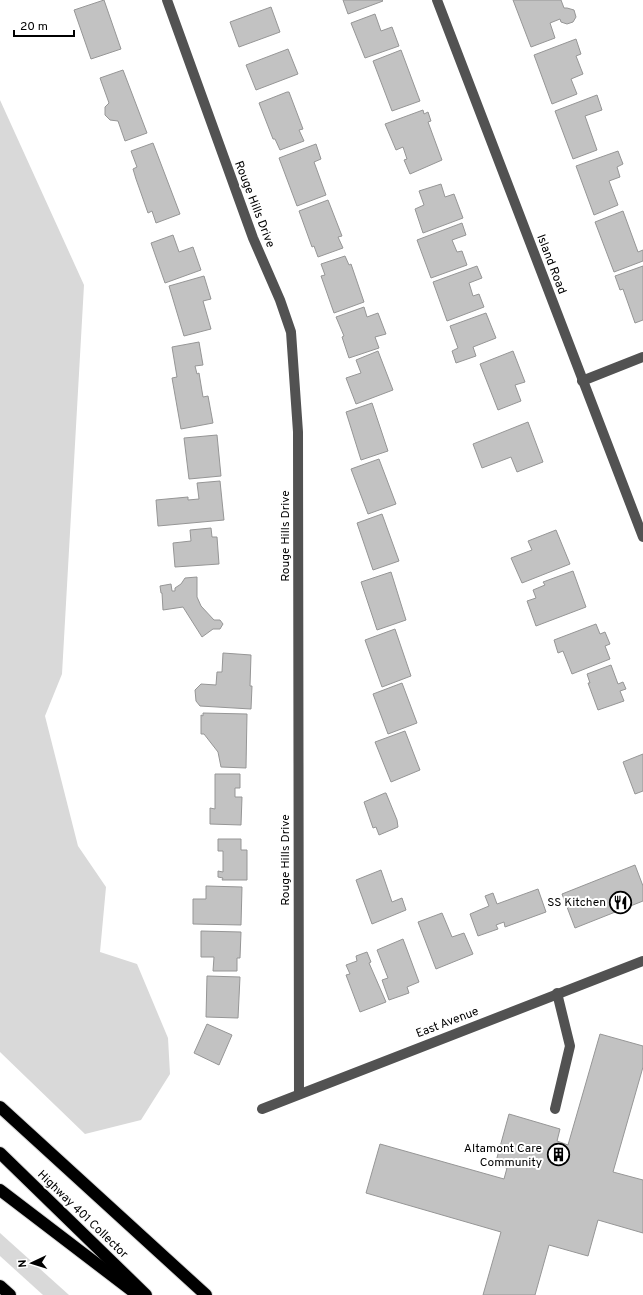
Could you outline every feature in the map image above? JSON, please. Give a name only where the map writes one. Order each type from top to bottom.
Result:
[{"type":"highway","points":[[0,1108],[206,1295]]},
{"type":"highway","name":"Highway 401 Collector","points":[[0,1153],[146,1295]]},
{"type":"highway","points":[[0,1190],[138,1295]]},
{"type":"highway","points":[[0,1286],[10,1295]]},
{"type":"street","name":"Rouge Hills Drive","points":[[167,0],[253,238],[280,300],[291,332],[298,432],[298,1094]]},
{"type":"street","name":"Island Road","points":[[438,0],[582,381],[643,537]]},
{"type":"street","points":[[582,381],[643,357]]},
{"type":"street","name":"East Avenue","points":[[262,1109],[557,993],[643,961]]},
{"type":"street","points":[[555,1109],[570,1046],[557,993]]},
{"type":"shaded area","points":[[0,100],[84,285],[62,674],[45,716],[78,846],[106,887],[100,952],[137,964],[168,1038],[170,1074],[141,1120],[85,1134],[0,1052]]},
{"type":"shaded area","points":[[0,1233],[69,1295],[43,1295],[0,1256]]},
{"type":"building","points":[[104,0],[121,49],[91,59],[74,10]]},
{"type":"building","points":[[343,0],[382,0],[383,1],[348,14]]},
{"type":"building","points":[[513,0],[561,0],[564,8],[574,10],[576,17],[573,22],[567,24],[561,22],[560,19],[550,23],[555,38],[531,47]]},
{"type":"building","points":[[271,7],[280,32],[239,47],[230,22]]},
{"type":"building","points":[[375,14],[381,31],[392,27],[399,46],[365,58],[351,23]]},
{"type":"building","points":[[576,39],[581,54],[576,56],[583,74],[571,79],[577,94],[552,104],[534,55]]},
{"type":"building","points":[[288,49],[298,74],[256,90],[246,65]]},
{"type":"building","points":[[401,50],[420,101],[392,111],[373,61]]},
{"type":"building","points":[[123,70],[147,133],[125,141],[118,121],[110,120],[105,115],[105,107],[109,103],[100,78]]},
{"type":"building","points":[[289,92],[303,129],[299,130],[304,141],[280,150],[275,139],[273,139],[259,103]]},
{"type":"building","points":[[597,95],[602,110],[585,116],[597,150],[573,159],[555,111]]},
{"type":"building","points":[[423,110],[424,114],[428,112],[431,121],[428,122],[442,160],[410,174],[404,160],[407,159],[403,147],[396,150],[385,124]]},
{"type":"building","points":[[153,143],[180,214],[156,223],[152,211],[148,213],[136,179],[133,169],[137,167],[131,151]]},
{"type":"building","points":[[316,144],[321,159],[314,162],[326,195],[297,206],[279,158]]},
{"type":"building","points":[[618,151],[623,164],[617,167],[620,177],[609,181],[618,205],[594,215],[576,166]]},
{"type":"building","points":[[441,184],[445,197],[454,194],[463,218],[423,233],[415,209],[424,205],[419,191]]},
{"type":"building","points":[[328,200],[342,236],[338,237],[343,248],[318,257],[314,246],[312,247],[299,211]]},
{"type":"building","points":[[623,211],[638,252],[643,250],[643,261],[614,272],[595,222]]},
{"type":"building","points":[[462,223],[466,235],[452,240],[457,252],[462,251],[467,265],[431,278],[417,240]]},
{"type":"building","points":[[173,235],[179,252],[193,247],[201,270],[165,283],[151,243]]},
{"type":"building","points":[[345,256],[349,265],[351,264],[364,302],[334,313],[321,276],[325,275],[321,264]]},
{"type":"building","points":[[477,266],[482,278],[469,283],[473,296],[479,294],[484,307],[447,321],[433,282]]},
{"type":"building","points":[[643,266],[643,320],[635,323],[623,289],[620,290],[615,276]]},
{"type":"building","points":[[204,276],[211,299],[203,301],[211,329],[184,336],[169,286]]},
{"type":"building","points":[[364,307],[367,317],[378,313],[386,334],[375,337],[379,348],[349,358],[342,337],[344,336],[336,317]]},
{"type":"building","points":[[486,313],[496,338],[473,347],[476,356],[456,363],[452,351],[458,348],[450,326]]},
{"type":"building","points":[[199,342],[203,365],[195,366],[197,374],[199,373],[203,397],[208,396],[213,423],[181,429],[172,378],[177,377],[172,347]]},
{"type":"building","points":[[378,351],[393,390],[356,404],[346,378],[361,373],[356,360]]},
{"type":"building","points":[[513,351],[525,382],[515,385],[521,401],[498,410],[480,364]]},
{"type":"building","points":[[372,403],[388,451],[361,460],[346,412]]},
{"type":"building","points":[[528,422],[543,462],[517,472],[511,457],[482,468],[473,444]]},
{"type":"building","points":[[217,435],[221,476],[189,479],[184,438]]},
{"type":"building","points":[[379,459],[396,504],[368,514],[351,469]]},
{"type":"building","points":[[220,481],[224,520],[158,526],[156,500],[188,497],[188,500],[199,499],[197,483]]},
{"type":"building","points":[[382,514],[399,561],[373,570],[357,523]]},
{"type":"building","points":[[211,528],[212,537],[217,537],[219,564],[175,567],[173,543],[191,541],[190,530]]},
{"type":"building","points":[[556,530],[570,564],[522,583],[511,558],[532,550],[528,541]]},
{"type":"building","points":[[573,571],[586,607],[536,626],[527,601],[536,598],[533,590],[545,585],[543,582]]},
{"type":"building","points":[[391,572],[406,620],[377,630],[361,582]]},
{"type":"building","points":[[197,577],[197,597],[201,606],[214,620],[220,620],[223,624],[220,629],[213,629],[202,637],[183,607],[163,610],[160,586],[171,584],[172,591],[175,591],[175,588],[181,584],[185,578]]},
{"type":"building","points":[[596,624],[600,634],[605,632],[610,644],[605,646],[610,659],[572,674],[563,651],[558,653],[554,640]]},
{"type":"building","points":[[395,629],[411,676],[382,687],[365,640]]},
{"type":"building","points":[[223,653],[251,655],[251,709],[200,706],[196,701],[195,690],[201,684],[216,685],[217,672],[222,672]]},
{"type":"building","points":[[611,665],[618,684],[623,682],[626,689],[620,691],[624,701],[598,710],[588,683],[590,683],[587,674]]},
{"type":"building","points":[[402,683],[417,723],[388,734],[373,694]]},
{"type":"building","points":[[203,713],[247,714],[246,768],[221,767],[218,752],[204,734],[201,734],[201,715],[203,716]]},
{"type":"building","points":[[405,731],[420,770],[391,782],[375,742]]},
{"type":"building","points":[[643,754],[643,791],[635,794],[623,762]]},
{"type":"building","points":[[215,774],[240,774],[240,788],[235,788],[235,797],[242,797],[241,825],[210,824],[210,808],[215,809]]},
{"type":"building","points":[[385,793],[397,820],[398,827],[379,835],[376,827],[373,828],[364,802]]},
{"type":"building","points":[[218,839],[241,839],[241,850],[247,850],[247,880],[222,880],[223,878],[218,877],[218,871],[223,872],[223,851],[218,851]]},
{"type":"building","points":[[635,865],[643,886],[643,901],[575,928],[562,894]]},
{"type":"building","points":[[381,870],[392,902],[402,898],[406,910],[372,924],[356,880]]},
{"type":"building","points":[[206,886],[242,887],[241,925],[193,924],[193,899],[206,899]]},
{"type":"building","points":[[538,889],[546,912],[505,927],[504,922],[496,925],[498,929],[478,936],[470,914],[489,906],[485,896],[493,893],[497,904]]},
{"type":"building","points":[[442,913],[452,937],[464,933],[473,954],[436,969],[418,922]]},
{"type":"building","points":[[201,931],[241,932],[240,958],[237,958],[237,971],[213,971],[214,957],[201,957]]},
{"type":"building","points":[[403,939],[419,982],[407,987],[409,993],[389,1000],[382,980],[388,978],[377,950]]},
{"type":"building","points":[[367,952],[371,962],[369,963],[386,1002],[360,1012],[346,975],[350,974],[346,965],[357,961],[356,956]]},
{"type":"building","points":[[207,976],[240,977],[238,1018],[206,1017]]},
{"type":"building","points":[[207,1024],[232,1035],[219,1065],[194,1053]]},
{"type":"building","name":"Altamont Care Community","points":[[600,1034],[643,1046],[643,1067],[613,1172],[643,1180],[643,1233],[598,1220],[588,1256],[549,1245],[535,1295],[483,1295],[501,1232],[366,1193],[380,1144],[504,1179],[507,1168],[495,1165],[509,1114],[560,1129],[557,1141],[568,1145]]},
{"type":"place","name":"SS Kitchen","points":[[621,902]]},
{"type":"place","name":"Altamont Care Community","points":[[558,1155]]}]
